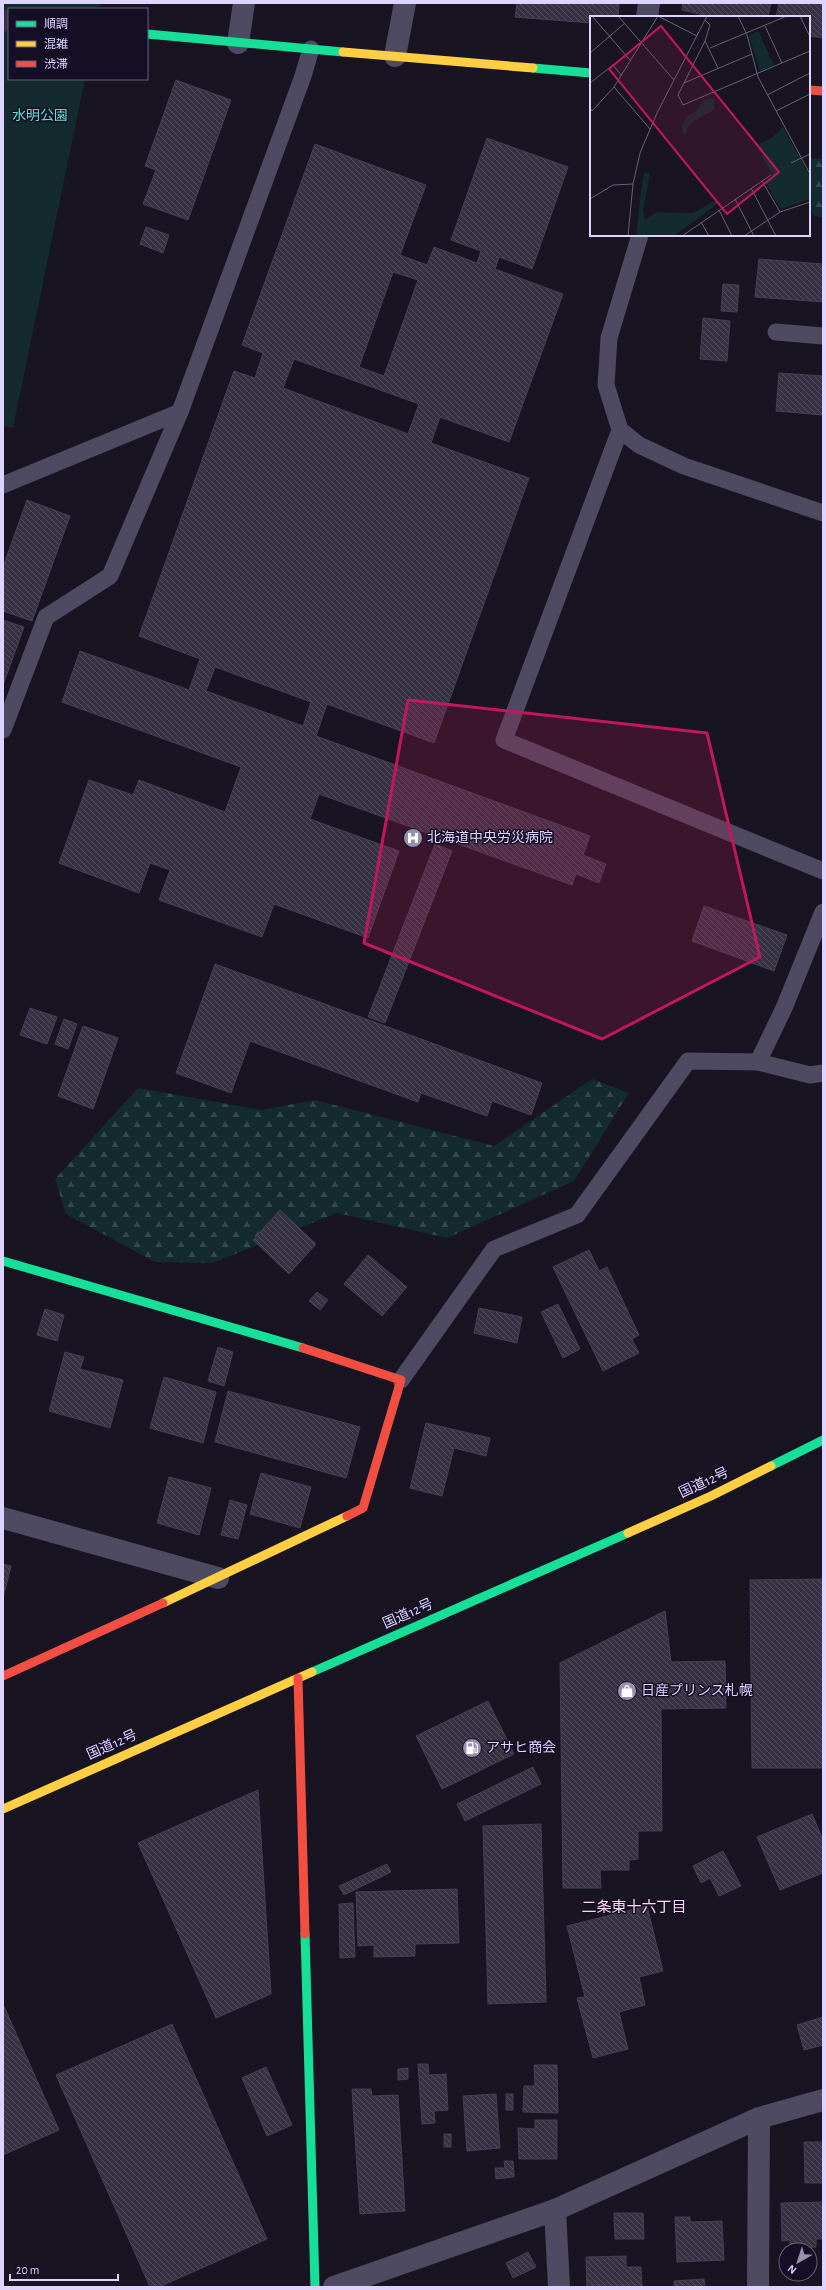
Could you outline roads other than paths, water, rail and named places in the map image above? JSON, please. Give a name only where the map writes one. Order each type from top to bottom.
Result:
[{"type":"main road","points":[[148,34],[590,73]]},
{"type":"main road","points":[[810,90],[823,92]]},
{"type":"main road","points":[[3,1261],[324,1354],[401,1380],[363,1508],[218,1578],[3,1676]]},
{"type":"main road","name":"国道12号","points":[[3,1809],[711,1496],[823,1440]]},
{"type":"main road","points":[[298,1678],[315,2287]]},
{"type":"street","points":[[238,43],[244,3]]},
{"type":"street","points":[[395,56],[405,3]]},
{"type":"street","points":[[646,16],[649,3]]},
{"type":"street","points":[[3,1518],[218,1578]]},
{"type":"street","points":[[334,2287],[555,2210],[760,2118],[823,2100]]},
{"type":"street","points":[[758,2287],[760,2118]]},
{"type":"street","points":[[555,2210],[558,2287]]},
{"type":"lane","points":[[3,730],[46,617],[110,576],[180,412],[303,76],[311,49]]},
{"type":"lane","points":[[640,236],[608,338],[606,385],[620,430],[639,445],[684,466],[823,514]]},
{"type":"lane","points":[[776,332],[823,336]]},
{"type":"lane","points":[[3,485],[180,412]]},
{"type":"lane","points":[[620,430],[504,740],[823,870]]},
{"type":"lane","points":[[758,1062],[784,1008],[823,912]]},
{"type":"lane","points":[[401,1380],[494,1249],[577,1215],[688,1061],[758,1062],[810,1075],[823,1073]]},
{"type":"tunnel","points":[[3,20],[8,21]]},
{"type":"place","name":"北海道中央労災病院","points":[[413,838]]},
{"type":"place","name":"日産プリンス札幌","points":[[627,1691]]},
{"type":"place","name":"アサヒ商会","points":[[472,1748]]},
{"type":"district","name":"二条東十六丁目","points":[[634,1907]]},
{"type":"park label","name":"水明公園","points":[[40,116]]}]
